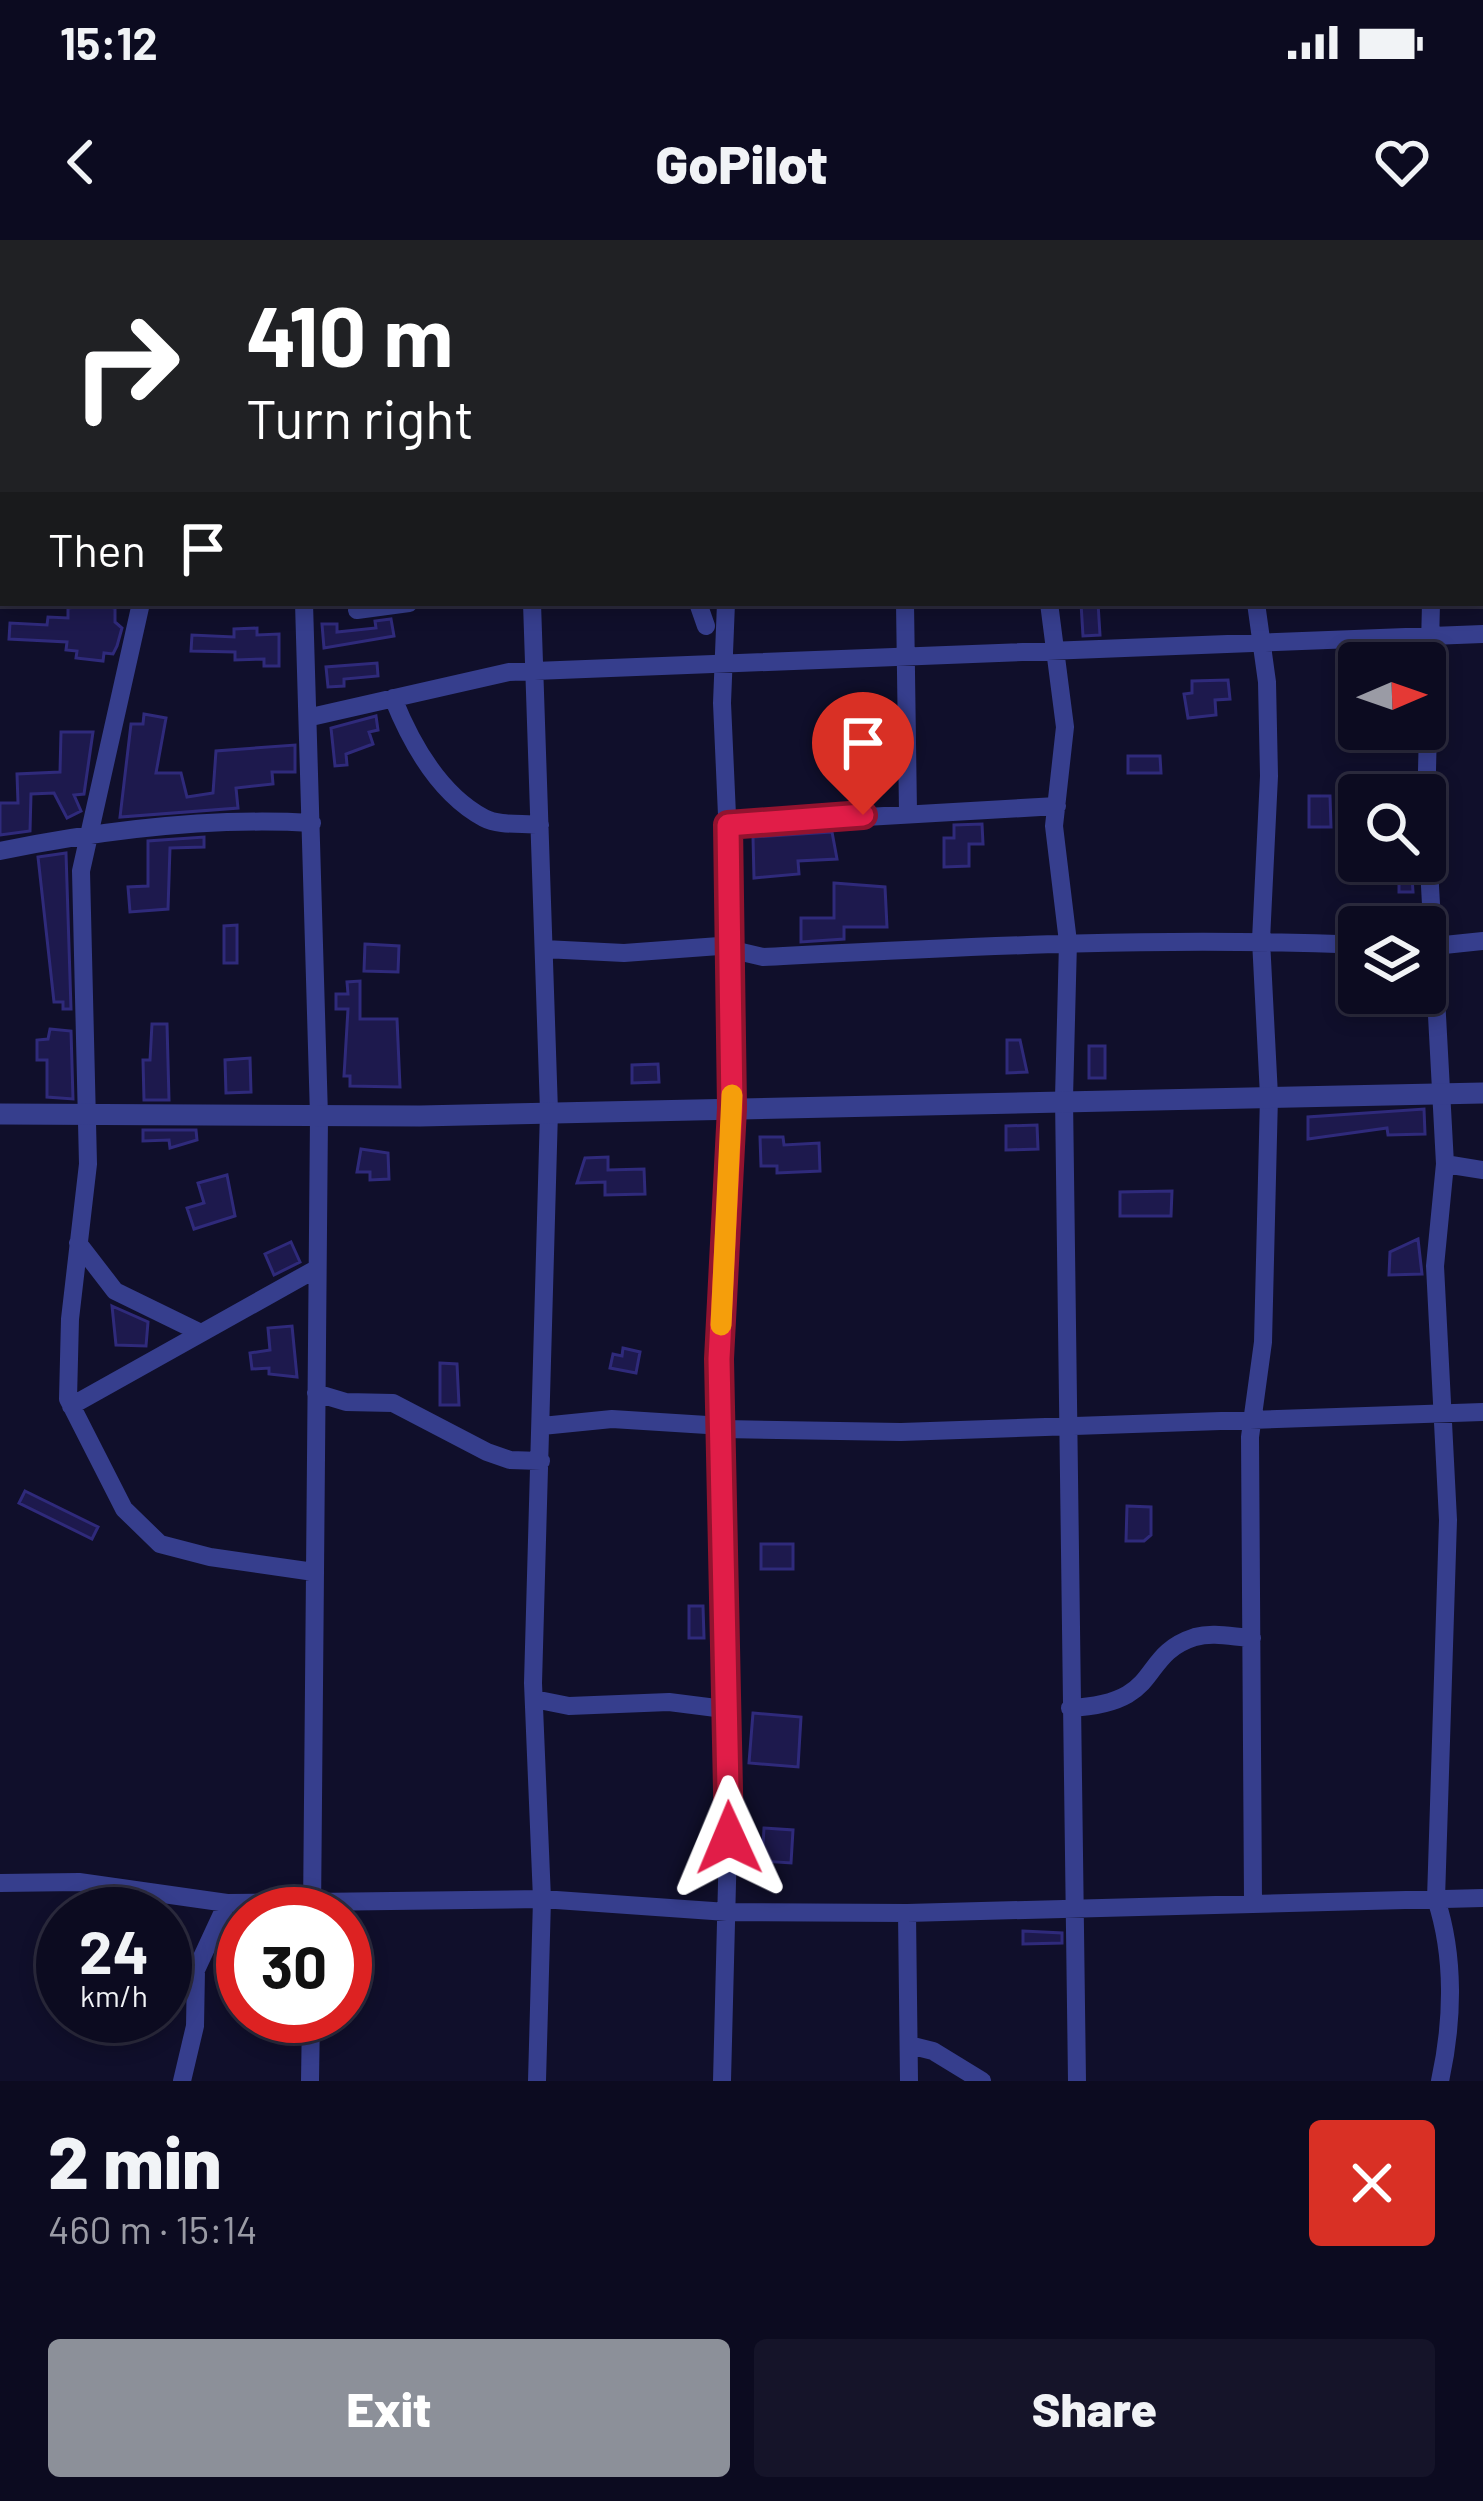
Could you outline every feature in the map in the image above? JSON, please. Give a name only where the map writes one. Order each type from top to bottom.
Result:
[{"type":"street","points":[[140,606],[88,833],[80,912],[88,1116],[70,1318],[71,1406],[124,1509],[160,1544],[210,1557],[314,1572]]},
{"type":"street","points":[[304,606],[319,1116],[312,1887]]},
{"type":"street","points":[[357,610],[387,606]]},
{"type":"street","points":[[530,606],[538,675],[549,1112],[534,1699],[542,1899],[537,2081]]},
{"type":"street","points":[[699,606],[706,626]]},
{"type":"street","points":[[722,2081],[727,1912],[719,1359],[732,1108],[733,948],[726,606]]},
{"type":"street","points":[[905,606],[908,812]]},
{"type":"street","points":[[1050,606],[1065,727],[1054,848],[1068,942],[1064,1098],[1077,2081]]},
{"type":"street","points":[[1253,1901],[1252,1418],[1263,1342],[1269,1096],[1261,940],[1269,776],[1267,682],[1256,606]]},
{"type":"street","points":[[1428,906],[1431,606]]},
{"type":"street","points":[[311,717],[472,677],[1483,634]]},
{"type":"street","points":[[393,698],[418,752],[468,805],[497,822],[541,825]]},
{"type":"street","points":[[728,825],[1058,806]]},
{"type":"street","points":[[0,850],[88,833],[226,820],[312,823]]},
{"type":"street","points":[[1446,945],[1483,941]]},
{"type":"street","points":[[544,949],[624,953],[733,948],[763,957],[1068,942],[1338,944]]},
{"type":"street","points":[[1435,1014],[1445,1164],[1435,1266],[1448,1520],[1436,1899],[1448,1936],[1450,2009],[1440,2081]]},
{"type":"street","points":[[0,1114],[319,1116],[1483,1093]]},
{"type":"street","points":[[1445,1164],[1483,1170]]},
{"type":"street","points":[[78,1243],[115,1291],[199,1332]]},
{"type":"street","points":[[71,1406],[316,1269]]},
{"type":"street","points":[[316,1393],[346,1402],[393,1403],[487,1452],[510,1460],[541,1461]]},
{"type":"street","points":[[542,1426],[612,1419],[901,1432],[1483,1412]]},
{"type":"street","points":[[1070,1708],[1118,1703],[1135,1694],[1184,1642],[1209,1635],[1252,1638]]},
{"type":"street","points":[[534,1699],[569,1706],[669,1702],[724,1709]]},
{"type":"street","points":[[0,1883],[80,1882],[216,1901]]},
{"type":"street","points":[[372,1906],[542,1899],[727,1912],[907,1913],[1483,1898]]},
{"type":"street","points":[[907,1913],[909,2081]]},
{"type":"street","points":[[182,2081],[195,2026],[196,1970],[216,1927]]},
{"type":"street","points":[[310,2081],[311,2043]]},
{"type":"street","points":[[909,2045],[933,2050],[982,2081]]},
{"type":"building","points":[[1081,606],[1098,606],[1100,635],[1083,636]]},
{"type":"building","points":[[68,608],[115,608],[115,622],[122,628],[113,654],[104,653],[103,661],[76,658],[77,651],[66,650],[67,642],[9,639],[10,623],[47,625],[48,617],[68,618]]},
{"type":"building","points":[[391,619],[394,636],[324,648],[322,624],[337,624],[337,632],[376,628],[375,621]]},
{"type":"building","points":[[257,628],[257,635],[279,634],[279,666],[264,666],[264,659],[235,660],[235,652],[191,651],[192,635],[234,637],[234,629]]},
{"type":"building","points":[[377,663],[378,676],[344,679],[344,686],[328,687],[326,667]]},
{"type":"building","points":[[1228,680],[1230,699],[1215,700],[1216,715],[1188,718],[1184,694],[1192,693],[1192,681]]},
{"type":"building","points":[[144,714],[166,718],[156,773],[181,773],[187,797],[213,793],[216,751],[295,745],[295,772],[272,772],[273,784],[236,788],[238,808],[120,817],[131,724],[143,724]]},
{"type":"building","points":[[376,716],[378,730],[369,732],[373,744],[346,754],[347,765],[335,766],[331,728]]},
{"type":"building","points":[[61,732],[93,732],[84,794],[74,795],[81,811],[67,818],[54,793],[31,794],[30,831],[0,835],[0,803],[18,803],[17,774],[60,772]]},
{"type":"building","points":[[1128,756],[1160,756],[1161,773],[1128,773]]},
{"type":"building","points":[[1309,796],[1330,796],[1331,827],[1309,827]]},
{"type":"building","points":[[982,824],[983,844],[969,844],[969,866],[944,867],[944,838],[954,838],[954,825]]},
{"type":"building","points":[[832,832],[837,859],[798,861],[799,874],[754,878],[753,837]]},
{"type":"building","points":[[204,837],[204,847],[170,848],[168,909],[130,912],[128,887],[148,886],[148,841]]},
{"type":"building","points":[[66,853],[71,1009],[54,1002],[38,857]]},
{"type":"building","points":[[1399,882],[1412,882],[1413,892],[1399,892]]},
{"type":"building","points":[[834,883],[885,887],[887,927],[844,927],[844,939],[801,942],[801,918],[834,918]]},
{"type":"building","points":[[237,925],[237,963],[224,963],[224,926]]},
{"type":"building","points":[[365,944],[399,946],[398,972],[364,971]]},
{"type":"building","points":[[360,981],[360,1019],[397,1019],[400,1087],[350,1086],[350,1076],[344,1076],[348,1009],[336,1009],[336,994],[348,994],[347,982]]},
{"type":"building","points":[[152,1024],[167,1024],[169,1100],[144,1100],[143,1060],[150,1060]]},
{"type":"building","points":[[50,1029],[71,1031],[73,1099],[47,1097],[47,1060],[37,1060],[37,1040],[48,1039]]},
{"type":"building","points":[[1007,1040],[1020,1040],[1027,1072],[1007,1073]]},
{"type":"building","points":[[1089,1046],[1105,1046],[1105,1078],[1089,1078]]},
{"type":"building","points":[[250,1058],[251,1092],[226,1093],[225,1060]]},
{"type":"building","points":[[658,1064],[659,1082],[632,1083],[632,1065]]},
{"type":"building","points":[[1424,1109],[1425,1134],[1388,1135],[1387,1128],[1308,1139],[1308,1117]]},
{"type":"building","points":[[1037,1125],[1038,1149],[1006,1150],[1006,1126]]},
{"type":"building","points":[[143,1130],[196,1130],[197,1140],[170,1148],[169,1140],[143,1141]]},
{"type":"building","points":[[760,1137],[783,1137],[784,1145],[819,1143],[820,1171],[777,1173],[777,1166],[761,1166]]},
{"type":"building","points":[[361,1149],[388,1153],[389,1179],[370,1180],[370,1172],[357,1172]]},
{"type":"building","points":[[608,1157],[608,1170],[644,1169],[645,1194],[605,1195],[605,1182],[577,1183],[585,1158]]},
{"type":"building","points":[[227,1175],[235,1216],[194,1229],[187,1208],[204,1203],[198,1183]]},
{"type":"building","points":[[1172,1191],[1171,1216],[1120,1216],[1120,1192]]},
{"type":"building","points":[[1418,1239],[1422,1274],[1389,1275],[1390,1252]]},
{"type":"building","points":[[291,1242],[300,1262],[274,1275],[265,1254]]},
{"type":"building","points":[[112,1306],[148,1322],[146,1346],[116,1345]]},
{"type":"building","points":[[292,1326],[297,1377],[269,1374],[269,1368],[252,1369],[250,1353],[270,1350],[268,1328]]},
{"type":"building","points":[[623,1348],[640,1352],[636,1373],[610,1368],[613,1354],[622,1356]]},
{"type":"building","points":[[440,1363],[457,1364],[459,1405],[440,1405]]},
{"type":"building","points":[[25,1491],[98,1527],[92,1539],[19,1503]]},
{"type":"building","points":[[1127,1506],[1151,1507],[1151,1535],[1144,1541],[1126,1541]]},
{"type":"building","points":[[761,1544],[793,1544],[793,1569],[761,1569]]},
{"type":"building","points":[[689,1606],[703,1606],[704,1638],[689,1638]]},
{"type":"building","points":[[753,1713],[801,1717],[798,1767],[749,1763]]},
{"type":"building","points":[[764,1828],[793,1830],[791,1863],[762,1861]]},
{"type":"building","points":[[1023,1931],[1062,1933],[1062,1943],[1023,1944]]},
{"type":"slow traffic","points":[[721,1325],[732,1095]]},
{"type":"route","points":[[729,1838],[719,1359],[732,1108],[734,950],[728,825],[863,815]]}]
